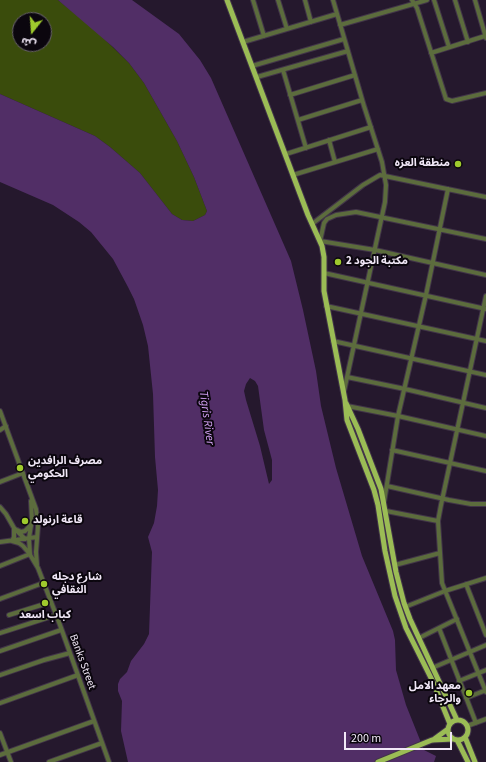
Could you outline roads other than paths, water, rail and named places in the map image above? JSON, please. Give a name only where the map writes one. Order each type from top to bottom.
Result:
[{"type":"main road","points":[[227,0],[293,175],[320,241],[324,257],[324,291],[326,306],[343,393],[375,473],[384,502],[395,565],[405,607],[419,638],[421,651],[449,726],[449,735],[455,740],[468,762]]},
{"type":"main road","points":[[346,403],[347,420],[374,490],[395,596],[406,628],[432,668],[457,720],[463,722],[467,726],[468,732],[465,737],[455,740],[431,741]]},
{"type":"main road","points":[[378,762],[431,741],[457,720]]},
{"type":"main road","points":[[465,737],[475,762]]},
{"type":"street","points":[[253,0],[264,36]]},
{"type":"street","points":[[278,0],[287,29]]},
{"type":"street","points":[[305,0],[311,22]]},
{"type":"street","points":[[333,0],[378,149],[384,175],[386,193],[382,218],[343,393]]},
{"type":"street","points":[[340,25],[413,2],[427,0]]},
{"type":"street","points":[[434,0],[449,47]]},
{"type":"street","points":[[455,0],[468,42]]},
{"type":"street","points":[[431,53],[486,37],[475,0]]},
{"type":"street","points":[[413,2],[445,98],[452,102],[486,94]]},
{"type":"street","points":[[243,42],[337,14]]},
{"type":"street","points":[[252,66],[344,39]]},
{"type":"street","points":[[257,77],[348,51]]},
{"type":"street","points":[[283,70],[306,148]]},
{"type":"street","points":[[290,95],[355,75]]},
{"type":"street","points":[[298,120],[362,100]]},
{"type":"street","points":[[286,154],[371,127]]},
{"type":"street","points":[[329,140],[335,162]]},
{"type":"street","points":[[293,175],[378,149]]},
{"type":"street","points":[[312,224],[376,176],[384,175],[486,197]]},
{"type":"street","points":[[384,502],[398,416],[419,327],[448,188]]},
{"type":"street","points":[[486,239],[356,212],[333,216],[328,219],[324,223],[320,241],[375,250],[486,275]]},
{"type":"street","points":[[324,272],[485,309]]},
{"type":"street","points":[[466,698],[486,691],[442,580],[438,521],[477,339],[485,309],[486,296]]},
{"type":"street","points":[[326,306],[486,341]]},
{"type":"street","points":[[332,341],[486,375]]},
{"type":"street","points":[[347,377],[486,408]]},
{"type":"street","points":[[346,403],[486,436]]},
{"type":"street","points":[[0,411],[36,509],[38,522],[36,552],[38,568]]},
{"type":"street","points":[[0,430],[6,426]]},
{"type":"street","points":[[392,450],[486,471]]},
{"type":"street","points":[[0,482],[23,473]]},
{"type":"street","points":[[387,486],[442,499],[471,504],[486,504]]},
{"type":"street","points":[[30,554],[27,539],[32,525],[31,496]]},
{"type":"street","points":[[0,507],[14,528],[27,539]]},
{"type":"street","points":[[386,511],[438,521]]},
{"type":"street","points":[[14,528],[21,532],[25,531],[32,525]]},
{"type":"street","points":[[12,541],[14,537],[14,528]]},
{"type":"street","points":[[0,542],[37,537]]},
{"type":"street","points":[[12,541],[19,543],[30,554],[38,568]]},
{"type":"street","points":[[395,565],[440,553]]},
{"type":"street","points":[[0,566],[30,554]]},
{"type":"street","name":"Banks Street","points":[[38,568],[109,762]]},
{"type":"street","points":[[405,607],[446,591],[486,578]]},
{"type":"street","points":[[0,599],[43,582]]},
{"type":"street","points":[[466,584],[486,635]]},
{"type":"street","points":[[9,615],[51,602]]},
{"type":"street","points":[[0,633],[56,615]]},
{"type":"street","points":[[419,638],[457,619]]},
{"type":"street","points":[[439,628],[476,723]]},
{"type":"street","points":[[0,651],[61,630]]},
{"type":"street","points":[[432,668],[486,645]]},
{"type":"street","points":[[0,674],[70,653]]},
{"type":"street","points":[[459,681],[486,670]]},
{"type":"street","points":[[0,703],[78,674]]},
{"type":"street","points":[[467,726],[486,719]]},
{"type":"street","points":[[0,755],[94,721]]},
{"type":"street","points":[[0,734],[11,762]]},
{"type":"street","points":[[49,762],[102,743]]},
{"type":"water","name":"Tigris River","points":[[58,0],[132,0],[179,34],[200,60],[211,78],[291,261],[316,371],[321,406],[336,468],[362,556],[393,631],[395,640],[396,670],[406,705],[424,750],[436,756],[434,762],[128,762],[121,731],[122,701],[118,691],[118,684],[120,679],[127,672],[131,661],[144,644],[149,634],[152,552],[148,537],[154,523],[158,490],[155,457],[153,394],[148,346],[143,325],[128,287],[113,259],[91,232],[79,222],[53,205],[0,182],[0,94],[95,136],[140,173],[172,214],[182,220],[193,221],[205,215],[207,211],[194,177],[177,141],[144,83],[129,63],[113,47]],"holes":[[[250,378],[255,381],[258,386],[264,430],[272,460],[272,480],[269,484],[244,391]]]},
{"type":"place","name":"منطقة العزه","points":[[458,164]]},
{"type":"place","name":"مكتبة الجود 2","points":[[338,262]]},
{"type":"place","name":"مصرف الرافدين الحكومي","points":[[20,468]]},
{"type":"place","name":"قاعة ارنولد","points":[[25,521]]},
{"type":"place","name":"شارع دجله الثقافي","points":[[44,584]]},
{"type":"place","name":"كباب اسعد","points":[[45,603]]},
{"type":"place","name":"معهد الامل والرجاء","points":[[469,693]]}]
